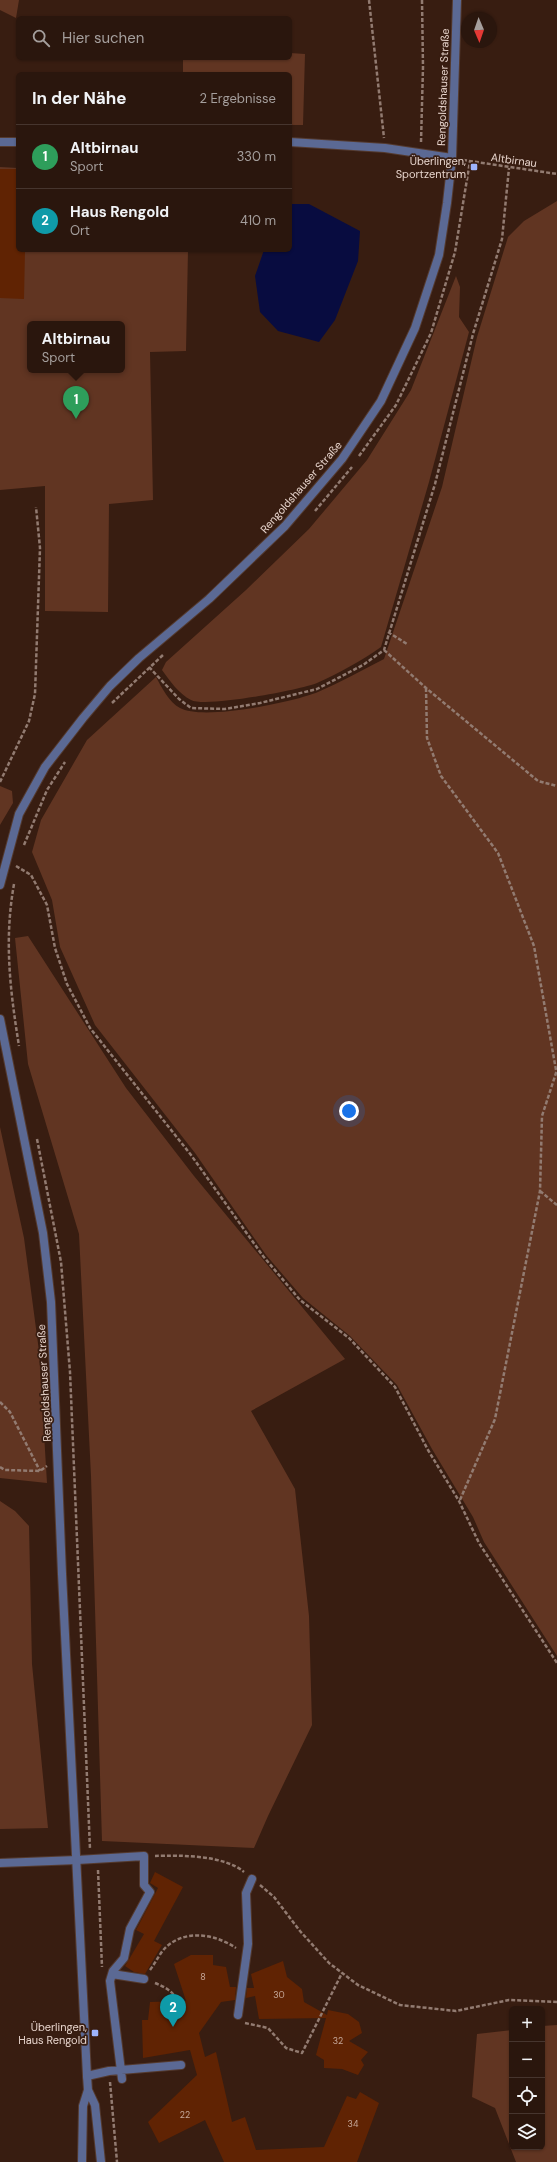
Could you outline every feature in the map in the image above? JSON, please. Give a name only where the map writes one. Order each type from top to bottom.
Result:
[{"type":"street","name":"Rengoldshauser Straße","points":[[0,885],[19,814],[45,767],[83,718],[110,686],[139,658],[209,599],[285,526],[342,459],[381,401],[415,328],[438,254],[448,202],[452,158],[457,0]]},
{"type":"street","points":[[0,142],[16,142]]},
{"type":"street","points":[[292,142],[385,148],[452,158]]},
{"type":"street","name":"Rengoldshauser Straße","points":[[0,1019],[43,1233],[51,1302],[87,2076]]},
{"type":"street","points":[[0,1863],[144,1856],[144,1885],[150,1892],[130,1929],[124,1958],[112,1974],[110,1981],[122,2075]]},
{"type":"street","points":[[238,2015],[248,1944],[246,1892],[252,1879]]},
{"type":"street","points":[[112,1974],[144,1979]]},
{"type":"street","points":[[101,2162],[95,2105],[88,2090],[87,2076],[122,2075],[181,2065]]},
{"type":"street","points":[[82,2162],[83,2106],[88,2090]]},
{"type":"path","points":[[369,0],[385,148]]},
{"type":"path","points":[[421,154],[424,67],[422,0]]},
{"type":"path","name":"Altbirnau","points":[[470,161],[557,174]]},
{"type":"path","points":[[110,706],[150,668],[179,698],[191,708],[225,709],[260,703],[317,689],[363,665],[384,650],[388,632],[435,484],[473,334],[502,239],[509,168]]},
{"type":"path","points":[[0,782],[26,727],[35,694],[40,548],[36,507]]},
{"type":"path","points":[[388,632],[407,644]]},
{"type":"path","points":[[384,650],[426,688],[538,781],[557,786]]},
{"type":"path","points":[[426,688],[427,738],[441,776],[498,853],[534,946],[557,1070],[542,1116],[540,1191],[495,1420],[459,1501]]},
{"type":"path","points":[[22,853],[35,816],[47,790],[68,757]]},
{"type":"path","points":[[16,873],[19,859]]},
{"type":"path","points":[[17,866],[31,875],[47,905],[55,948],[67,984],[90,1028],[191,1155],[263,1256],[300,1300],[349,1338],[395,1388],[428,1450],[459,1501],[479,1543],[557,1663]]},
{"type":"path","points":[[14,880],[7,946],[11,1000],[19,1050]]},
{"type":"path","points":[[36,1133],[61,1262],[70,1372],[90,1849],[94,1859]]},
{"type":"path","points":[[540,1191],[557,1205]]},
{"type":"path","points":[[0,1402],[10,1412],[40,1471],[5,1470],[0,1467]]},
{"type":"path","points":[[144,1856],[186,1855],[236,1865],[274,1897],[300,1931],[329,1963],[358,1985],[400,2006],[456,2011],[509,2000],[557,2002]]},
{"type":"path","points":[[179,2004],[177,1999],[166,1987],[144,1979],[166,1948],[186,1936],[212,1936],[231,1944],[246,1956]]},
{"type":"path","points":[[238,2015],[241,2022],[268,2028],[286,2048],[302,2053],[342,1973]]},
{"type":"path","points":[[109,2078],[117,2162]]},
{"type":"shaded area","points":[[0,0],[19,0],[16,18],[0,10]]},
{"type":"shaded area","points":[[292,53],[305,54],[303,125],[292,125],[292,72],[183,72],[183,60],[292,60]]},
{"type":"shaded area","points":[[0,167],[16,168],[16,252],[188,252],[186,351],[150,352],[153,500],[109,504],[108,612],[45,611],[45,486],[0,490]]},
{"type":"shaded area","points":[[557,201],[557,1656],[484,1542],[473,1517],[432,1449],[397,1385],[350,1336],[303,1298],[266,1255],[195,1153],[95,1025],[60,947],[52,900],[32,852],[41,820],[87,740],[156,677],[169,698],[180,708],[192,711],[227,711],[249,709],[290,701],[306,696],[335,684],[384,659],[442,487],[477,337],[508,237],[524,221]]},
{"type":"shaded area","points":[[292,204],[309,204],[360,231],[358,261],[335,320],[319,342],[278,331],[260,312],[255,276],[263,252],[292,252]]},
{"type":"shaded area","points":[[456,276],[460,287],[459,317],[469,332],[429,482],[381,647],[342,671],[307,686],[273,694],[233,700],[200,702],[191,700],[175,687],[162,670],[166,662],[246,590],[309,529],[367,460],[411,390]]},
{"type":"shaded area","points":[[0,786],[12,791],[13,803],[0,825]]},
{"type":"shaded area","points":[[28,936],[126,1088],[194,1176],[345,1359],[251,1411],[295,1489],[309,1616],[312,1725],[254,1848],[102,1841],[91,1476],[79,1234],[28,1064],[15,938]]},
{"type":"shaded area","points":[[0,1127],[24,1238],[39,1351],[47,1483],[0,1478]]},
{"type":"shaded area","points":[[0,1501],[15,1511],[29,1526],[32,1664],[48,1828],[0,1829]]},
{"type":"shaded area","points":[[557,2025],[557,2162],[516,2162],[511,2150],[545,2150],[545,2026]]},
{"type":"shaded area","points":[[509,2030],[509,2144],[495,2108],[472,2097],[477,2034]]},
{"type":"building","points":[[0,169],[16,169],[16,252],[25,252],[24,299],[0,298]]},
{"type":"building","points":[[155,1872],[183,1887],[154,1941],[162,1945],[145,1974],[134,1972],[125,1966],[144,1934],[136,1930],[158,1888],[150,1883]]},
{"type":"building","points":[[191,1955],[213,1955],[213,1965],[226,1967],[230,1987],[236,1987],[235,2000],[221,2002],[199,2033],[205,2057],[216,2052],[232,2122],[245,2117],[256,2150],[324,2147],[347,2096],[356,2099],[360,2092],[379,2103],[357,2162],[224,2162],[205,2120],[159,2143],[148,2122],[197,2075],[190,2050],[143,2058],[142,2020],[148,2020],[150,2002],[186,2001],[174,1964]]},
{"type":"building","points":[[283,1961],[287,1977],[302,1989],[304,2002],[327,2015],[328,2010],[348,2014],[359,2022],[362,2033],[349,2041],[368,2052],[361,2060],[364,2065],[358,2075],[342,2069],[324,2068],[324,2060],[316,2055],[326,2018],[259,2019],[255,1996],[246,1998],[247,1988],[254,1988],[251,1974]]},
{"type":"place","name":"Überlingen, Sportzentrum","points":[[474,167]]},
{"type":"place","name":"Altbirnau","points":[[76,419]]},
{"type":"place","name":"Haus Rengold","points":[[173,2027]]},
{"type":"place","name":"Überlingen, Haus Rengold","points":[[95,2033]]}]
